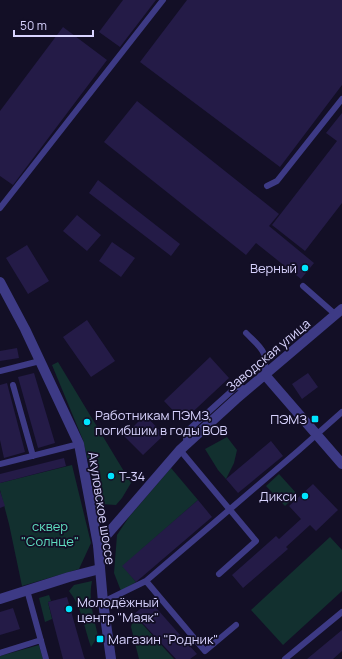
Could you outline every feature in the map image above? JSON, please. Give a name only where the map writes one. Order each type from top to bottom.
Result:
[{"type":"street","name":"Акуловское шоссе","points":[[0,282],[25,329],[79,444],[98,545],[103,602],[111,659]]},
{"type":"street","name":"Заводская улица","points":[[98,545],[183,447],[248,389],[339,312]]},
{"type":"street","points":[[265,375],[342,464]]},
{"type":"street","points":[[0,599],[69,577],[100,569]]},
{"type":"lane","points":[[0,208],[163,0]]},
{"type":"lane","points":[[267,186],[277,181],[342,99]]},
{"type":"lane","points":[[303,286],[339,312]]},
{"type":"lane","points":[[246,333],[264,351],[266,359],[265,375]]},
{"type":"lane","points":[[0,371],[40,361]]},
{"type":"lane","points":[[13,385],[33,456]]},
{"type":"lane","points":[[220,574],[256,541],[183,447],[184,432],[236,387],[248,389]]},
{"type":"lane","points":[[103,602],[146,581],[342,412]]},
{"type":"lane","points":[[0,464],[79,444]]},
{"type":"lane","points":[[146,581],[205,651],[236,625]]},
{"type":"lane","points":[[27,590],[46,659]]},
{"type":"lane","points":[[285,659],[342,612]]},
{"type":"lane","points":[[0,653],[41,640]]},
{"type":"green space","points":[[58,362],[131,483],[116,505],[100,504],[96,495],[83,440],[52,365]]},
{"type":"green space","points":[[227,437],[237,450],[234,463],[226,479],[218,470],[205,449]]},
{"type":"green space","name":"сквер \"Солнце\"","points":[[72,465],[91,543],[79,569],[22,586],[0,490],[0,483]]},
{"type":"green space","points":[[171,468],[198,500],[123,566],[136,582],[121,591],[114,573],[117,535],[129,517]]},
{"type":"green space","points":[[279,474],[297,494],[285,506],[266,486]]},
{"type":"green space","points":[[330,537],[342,550],[342,591],[283,645],[251,610]]},
{"type":"green space","points":[[92,581],[91,602],[98,636],[91,647],[80,611],[69,591],[74,585]]},
{"type":"green space","points":[[49,595],[51,601],[48,602],[52,619],[45,622],[39,598]]},
{"type":"green space","points":[[134,615],[174,659],[139,659],[131,627]]},
{"type":"green space","points":[[39,645],[43,659],[0,659],[0,656]]},
{"type":"building","points":[[123,0],[156,0],[120,47],[99,32]]},
{"type":"building","points":[[187,0],[342,0],[342,85],[280,167],[140,62]]},
{"type":"building","points":[[63,27],[107,60],[13,185],[0,176],[0,111]]},
{"type":"building","points":[[137,101],[279,214],[269,226],[314,263],[301,279],[256,243],[246,255],[104,142]]},
{"type":"building","points":[[342,113],[342,203],[305,251],[272,225],[337,141],[326,133]]},
{"type":"building","points":[[98,180],[180,244],[171,256],[89,193]]},
{"type":"building","points":[[77,215],[101,235],[87,251],[63,231]]},
{"type":"building","points":[[112,242],[135,258],[121,277],[99,261]]},
{"type":"building","points":[[27,245],[49,281],[28,294],[6,258]]},
{"type":"building","points":[[87,320],[115,361],[91,377],[63,337]]},
{"type":"building","points":[[17,348],[19,358],[0,361],[0,351]]},
{"type":"building","points":[[210,357],[229,378],[183,421],[164,401]]},
{"type":"building","points":[[34,373],[55,443],[38,448],[18,377]]},
{"type":"building","points":[[308,373],[318,387],[302,399],[292,384]]},
{"type":"building","points":[[7,383],[25,452],[4,458],[0,440],[0,385]]},
{"type":"building","points":[[145,415],[164,435],[143,455],[124,436]]},
{"type":"building","points":[[271,441],[283,456],[238,493],[226,479]]},
{"type":"building","points":[[64,458],[66,466],[0,483],[0,474]]},
{"type":"building","points":[[313,484],[338,510],[316,531],[310,525],[286,547],[288,549],[243,588],[232,575],[276,536],[279,539],[301,519],[289,506]]},
{"type":"building","points":[[0,491],[5,506],[0,508]]},
{"type":"building","points":[[198,500],[212,517],[136,582],[122,566]]},
{"type":"building","points":[[67,597],[85,659],[63,659],[48,602]]},
{"type":"building","points":[[150,601],[197,654],[190,659],[176,659],[134,614]]},
{"type":"building","points":[[13,608],[20,629],[0,635],[0,612]]},
{"type":"building","points":[[342,630],[342,651],[333,659],[307,659]]},
{"type":"place","name":"Верный","points":[[305,268]]},
{"type":"place","name":"ПЭМЗ","points":[[315,419]]},
{"type":"place","name":"Работникам ПЭМЗ, погибшим в годы ВОВ","points":[[87,422]]},
{"type":"place","name":"Т-34","points":[[111,476]]},
{"type":"place","name":"Дикси","points":[[305,496]]},
{"type":"place","name":"Молодёжный центр \"Маяк\"","points":[[69,609]]},
{"type":"place","name":"Магазин \"Родник\"","points":[[100,639]]}]
